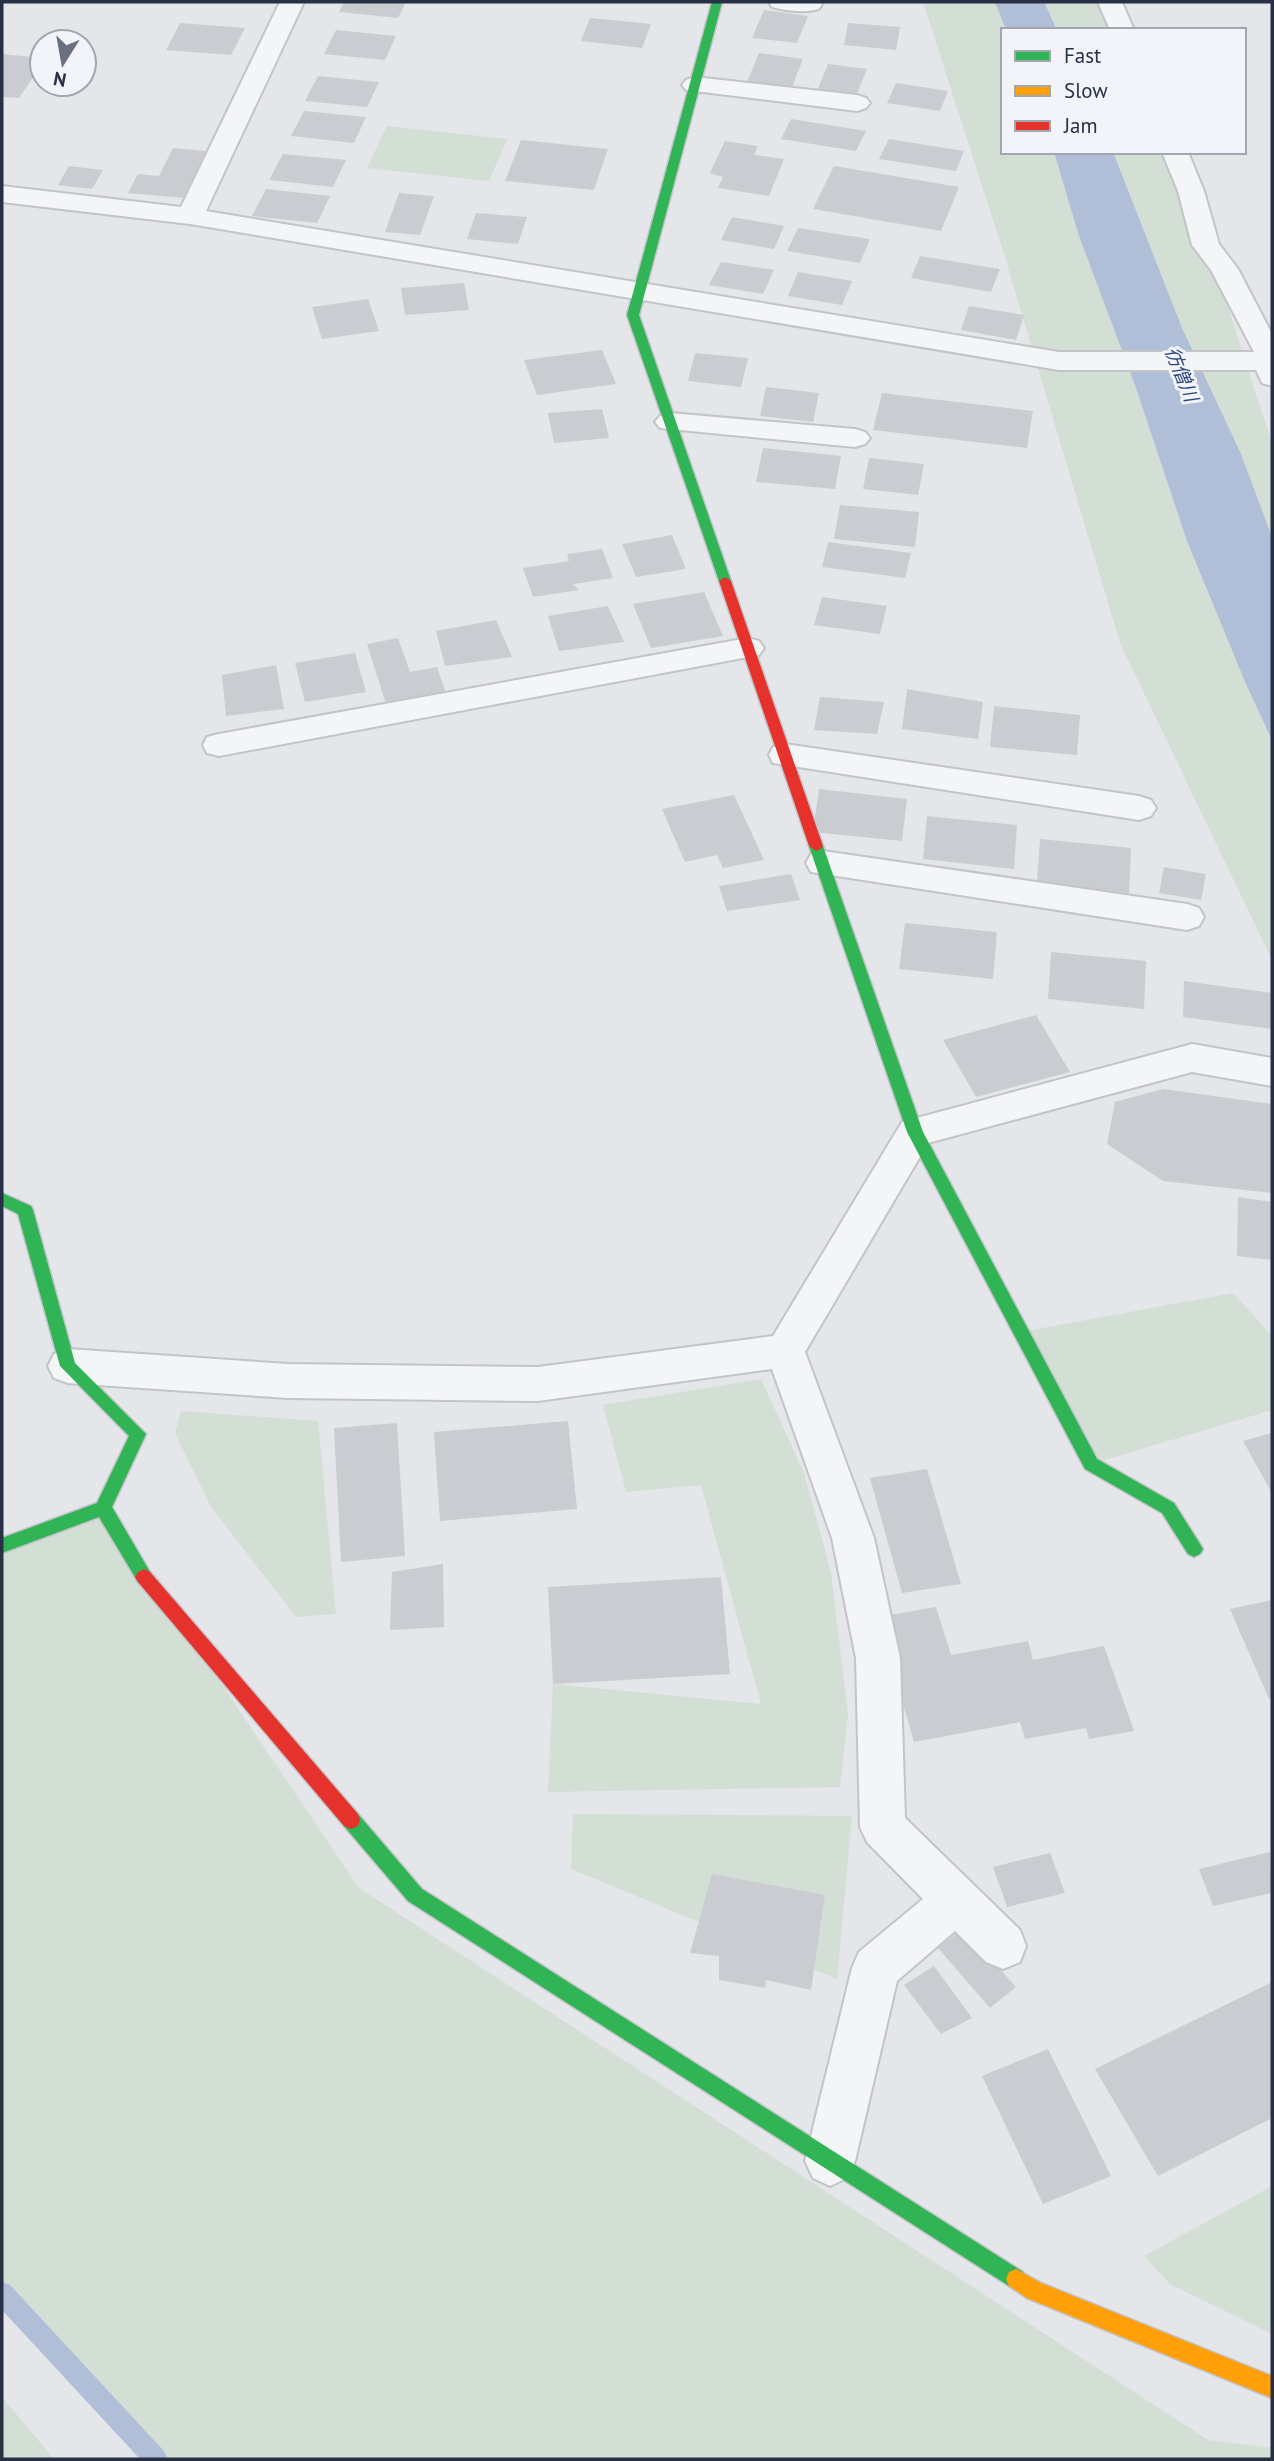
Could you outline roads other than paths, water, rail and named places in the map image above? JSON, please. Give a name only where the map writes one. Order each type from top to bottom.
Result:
[{"type":"street","points":[[190,216],[292,2]]},
{"type":"street","points":[[717,2],[633,315],[915,1132],[1091,1464],[1168,1508],[1194,1549]]},
{"type":"street","points":[[781,2],[810,4]]},
{"type":"street","points":[[1110,2],[1121,28]]},
{"type":"street","points":[[695,85],[857,103]]},
{"type":"street","points":[[2,194],[190,216],[1059,361],[1265,364],[1269,355],[1224,269],[1206,245],[1191,191],[1176,154]]},
{"type":"street","points":[[670,422],[855,438]]},
{"type":"street","points":[[219,745],[748,648]]},
{"type":"street","points":[[785,755],[1139,808]]},
{"type":"street","points":[[823,863],[1187,917]]},
{"type":"street","points":[[785,1351],[915,1132],[1192,1058],[1272,1072]]},
{"type":"street","points":[[2,1199],[24,1210],[68,1366],[138,1434],[103,1508],[2,1546]]},
{"type":"street","points":[[68,1366],[288,1381],[538,1384],[785,1351]]},
{"type":"street","points":[[785,1351],[853,1538],[878,1658],[883,1828],[1003,1946]]},
{"type":"street","points":[[103,1508],[138,1570],[415,1895],[1034,2291],[1272,2387]]},
{"type":"street","points":[[830,2161],[876,1968],[957,1900]]},
{"type":"water","points":[[995,2],[1044,2],[1056,28],[1005,28]]},
{"type":"water","name":"彷僧川","points":[[1055,154],[1114,154],[1182,328],[1241,454],[1272,537],[1272,740],[1187,541],[1135,385],[1079,236]]},
{"type":"waterway","points":[[2,2293],[156,2459]]}]
